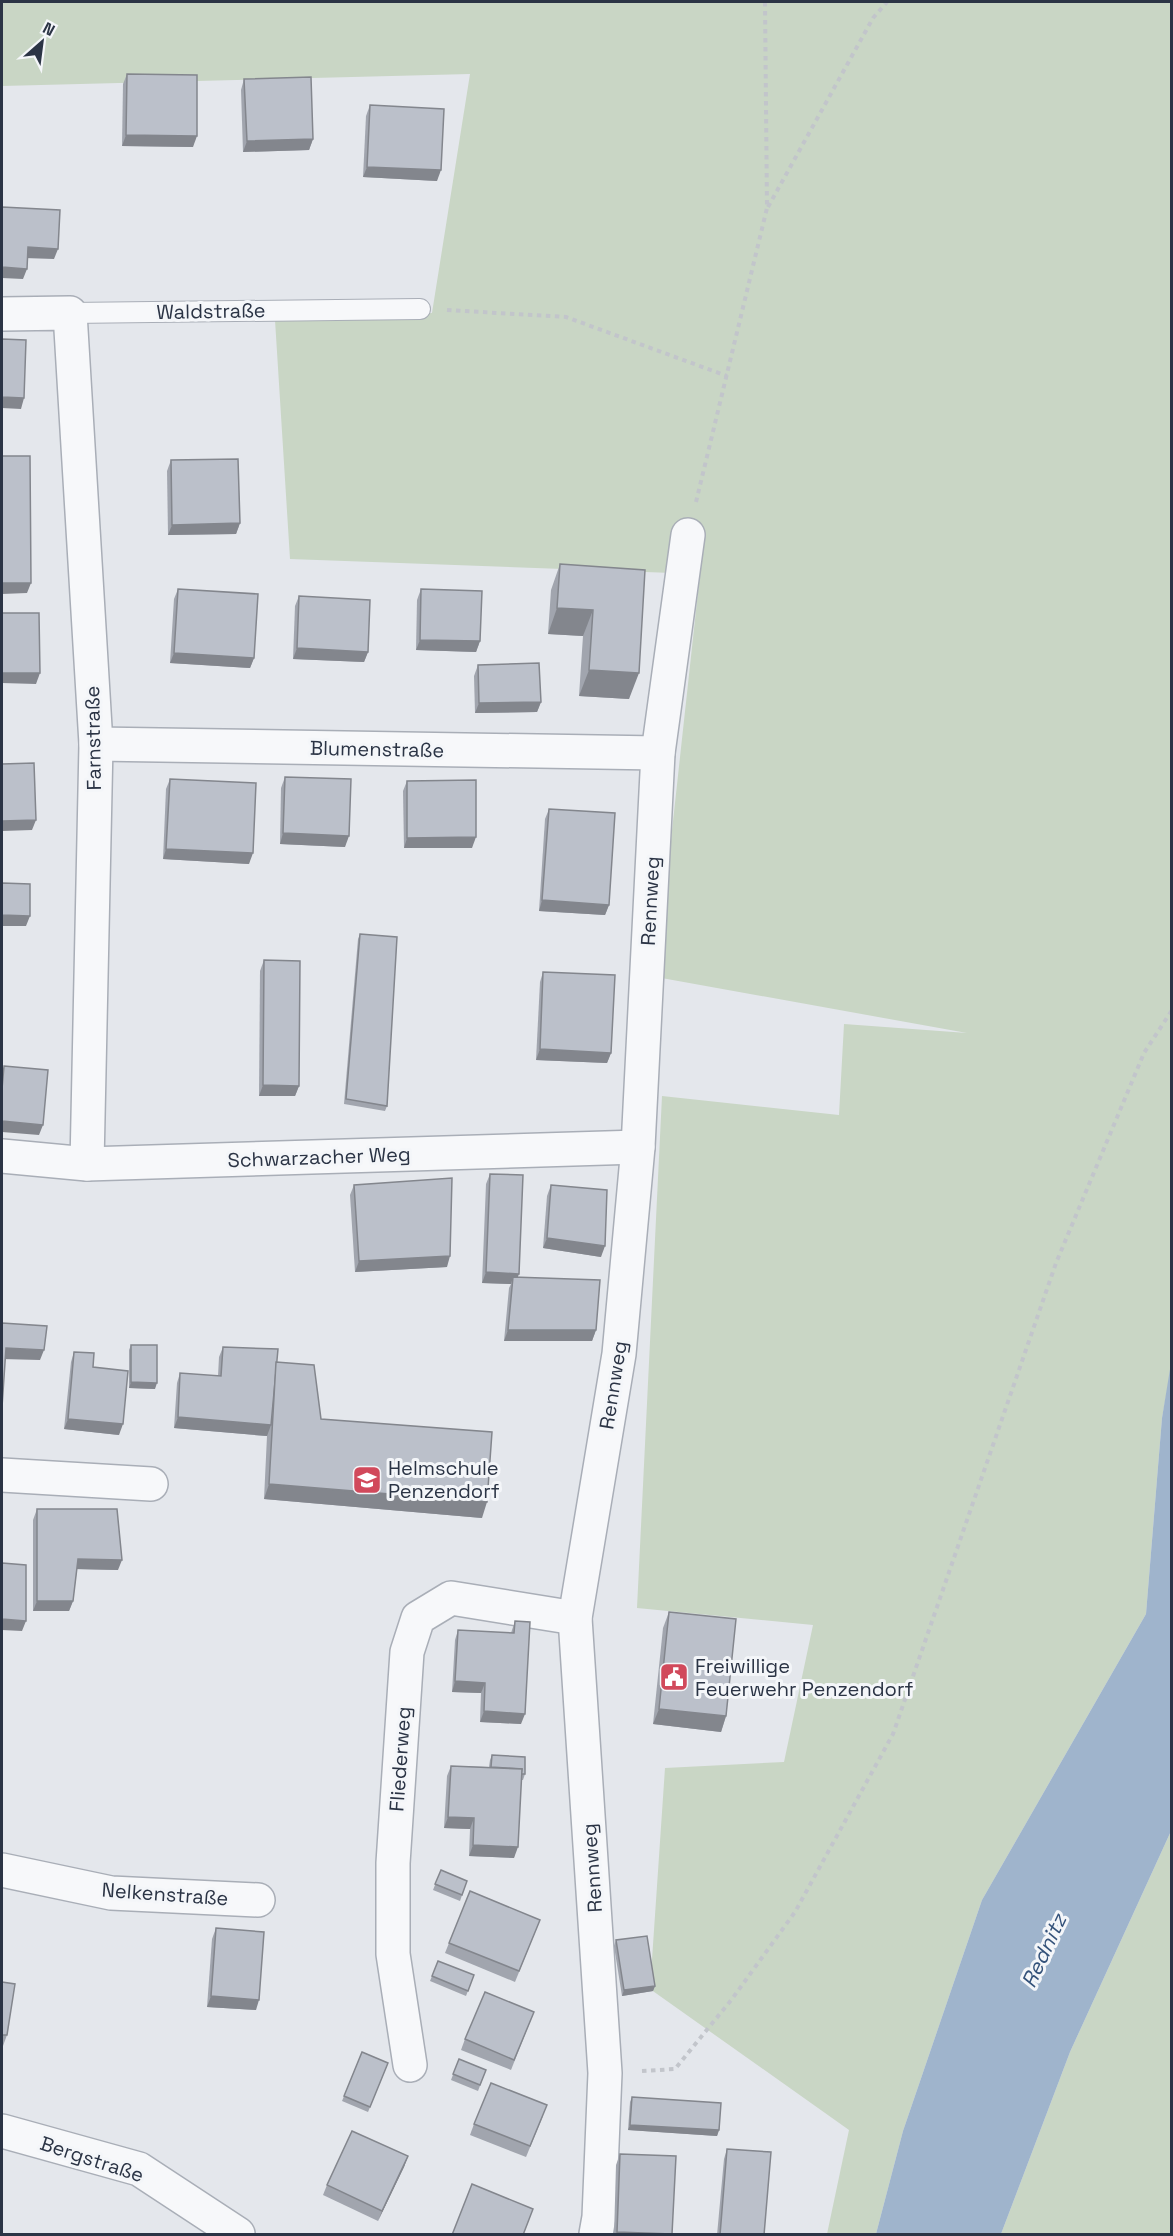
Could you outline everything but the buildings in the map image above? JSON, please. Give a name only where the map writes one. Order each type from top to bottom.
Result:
[{"type":"street","name":"Waldstraße","points":[[2,314],[70,313]]},
{"type":"street","name":"Farnstraße","points":[[70,313],[96,744],[87,1164]]},
{"type":"street","name":"Rennweg","points":[[596,2235],[599,2217],[605,2073],[575,1618],[620,1354],[638,1147],[658,753],[688,535]]},
{"type":"street","name":"Blumenstraße","points":[[96,744],[658,753]]},
{"type":"street","name":"Schwarzacher Weg","points":[[2,1156],[87,1164],[638,1147]]},
{"type":"street","points":[[2,1475],[151,1484]]},
{"type":"street","name":"Fliederweg","points":[[411,2065],[393,1954],[393,1863],[407,1652],[418,1618],[452,1598],[575,1618]]},
{"type":"street","name":"Nelkenstraße","points":[[2,1870],[111,1893],[258,1900]]},
{"type":"street","name":"Bergstraße","points":[[2,2131],[139,2169],[238,2235]]},
{"type":"lane","name":"Waldstraße","points":[[70,313],[420,309]]},
{"type":"path","points":[[688,535],[767,208],[765,2]]},
{"type":"path","points":[[767,208],[873,18],[887,2]]},
{"type":"path","points":[[420,309],[566,317],[727,376]]},
{"type":"path","points":[[605,2073],[675,2069],[732,1999],[795,1912],[893,1734],[1056,1263],[1144,1053],[1172,1010]]},
{"type":"green space","points":[[2,2],[1171,2],[1172,1363],[1162,1418],[1146,1614],[982,1900],[903,2131],[876,2234],[827,2234],[849,2130],[650,1989],[665,1768],[784,1762],[813,1625],[637,1608],[662,1096],[839,1115],[844,1024],[967,1033],[656,977],[700,574],[290,559],[275,320],[432,313],[470,74],[2,86]]},
{"type":"green space","points":[[1171,1831],[1171,2234],[1001,2234],[1070,2052]]},
{"type":"water","name":"Rednitz","points":[[1171,1363],[1171,1831],[1070,2052],[1001,2234],[876,2234],[903,2131],[982,1900],[1146,1614],[1162,1418]]},
{"type":"place","name":"Helmschule Penzendorf","points":[[367,1480]]},
{"type":"place","name":"Freiwillige Feuerwehr Penzendorf","points":[[674,1677]]}]
